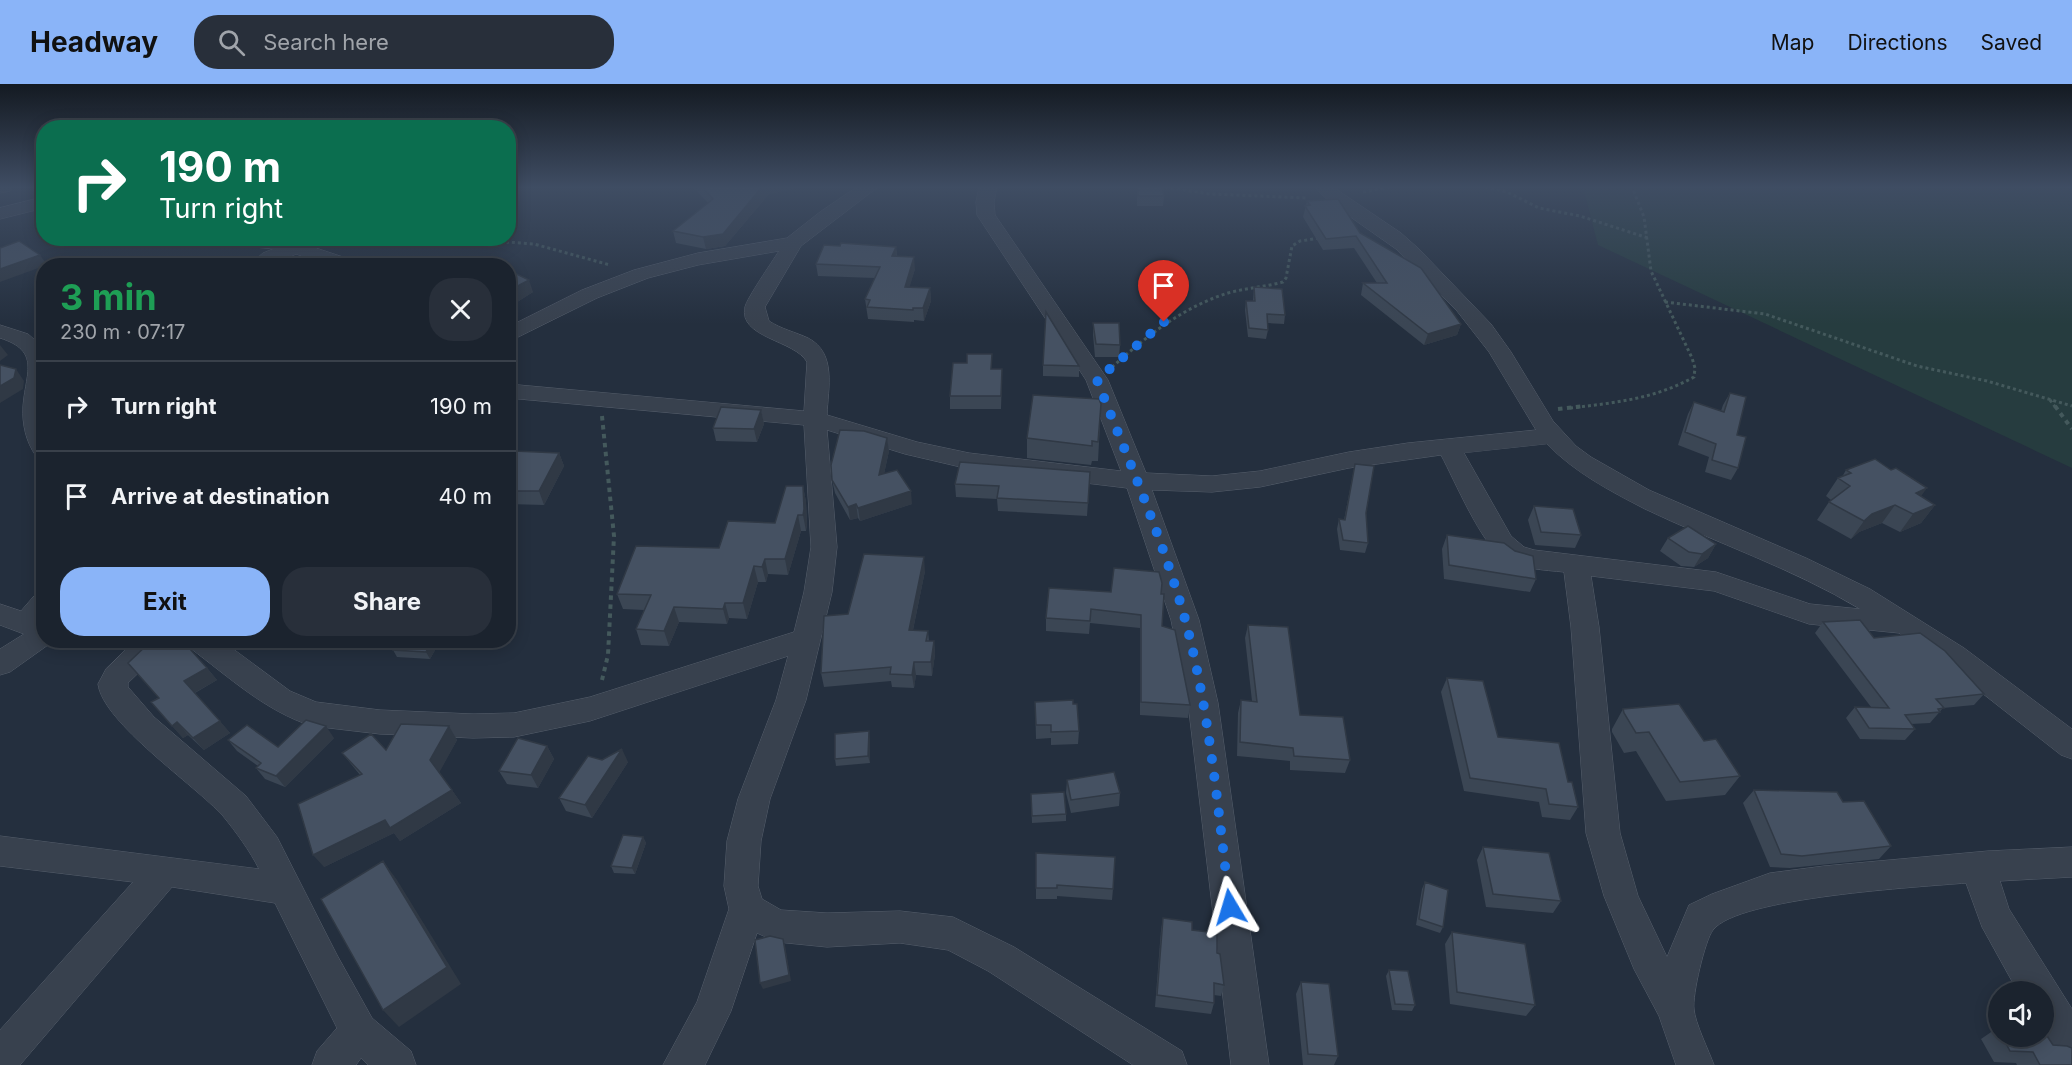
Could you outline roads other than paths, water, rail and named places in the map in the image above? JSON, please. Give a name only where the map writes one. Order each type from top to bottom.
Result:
[{"type":"street","points":[[682,1065],[693,1051],[703,1030],[747,909],[741,886],[744,840],[754,799],[791,700],[818,592],[824,547],[815,419],[818,362],[816,353],[808,346],[764,328],[754,312],[761,296],[794,243],[806,233]]},
{"type":"street","points":[[998,233],[1097,380],[1137,481],[1185,620],[1203,703],[1251,1065]]},
{"type":"street","points":[[1389,233],[1422,263],[1493,343],[1551,436],[1580,461],[1624,489],[1827,578],[1933,641],[2072,746]]},
{"type":"street","points":[[516,332],[558,308],[640,274],[715,255],[794,243]]},
{"type":"street","points":[[289,246],[328,258]]},
{"type":"street","points":[[269,258],[297,247]]},
{"type":"street","points":[[0,331],[35,342]]},
{"type":"street","points":[[516,392],[815,419],[913,449],[969,461],[1137,481],[1212,484],[1241,481],[1349,460],[1448,446],[1551,436]]},
{"type":"street","points":[[36,398],[36,431]]},
{"type":"street","points":[[1448,446],[1501,542],[1515,553],[1531,559],[1716,582],[1809,614],[1836,619],[1906,624]]},
{"type":"street","points":[[1576,565],[1586,638],[1603,833],[1621,896],[1647,957],[1675,1009],[1695,1065]]},
{"type":"street","points":[[0,614],[36,622]]},
{"type":"street","points":[[0,664],[36,626]]},
{"type":"street","points":[[211,648],[279,699],[312,714],[429,725],[514,725],[590,709],[806,639]]},
{"type":"street","points":[[143,648],[116,677],[114,691],[143,726],[234,806],[265,847],[359,1031],[397,1065]]},
{"type":"street","points":[[0,851],[165,871],[287,889]]},
{"type":"street","points":[[1675,1009],[1686,950],[1701,917],[1724,905],[1770,889],[1824,880],[1988,866],[2072,862]]},
{"type":"street","points":[[1988,866],[1982,878],[1994,916],[2032,981]]},
{"type":"street","points":[[0,1059],[165,871]]},
{"type":"street","points":[[747,909],[777,926],[827,930],[900,927],[953,934],[1001,959],[1168,1065]]},
{"type":"street","points":[[2054,1015],[2072,1044]]},
{"type":"street","points":[[331,1065],[359,1031]]}]
